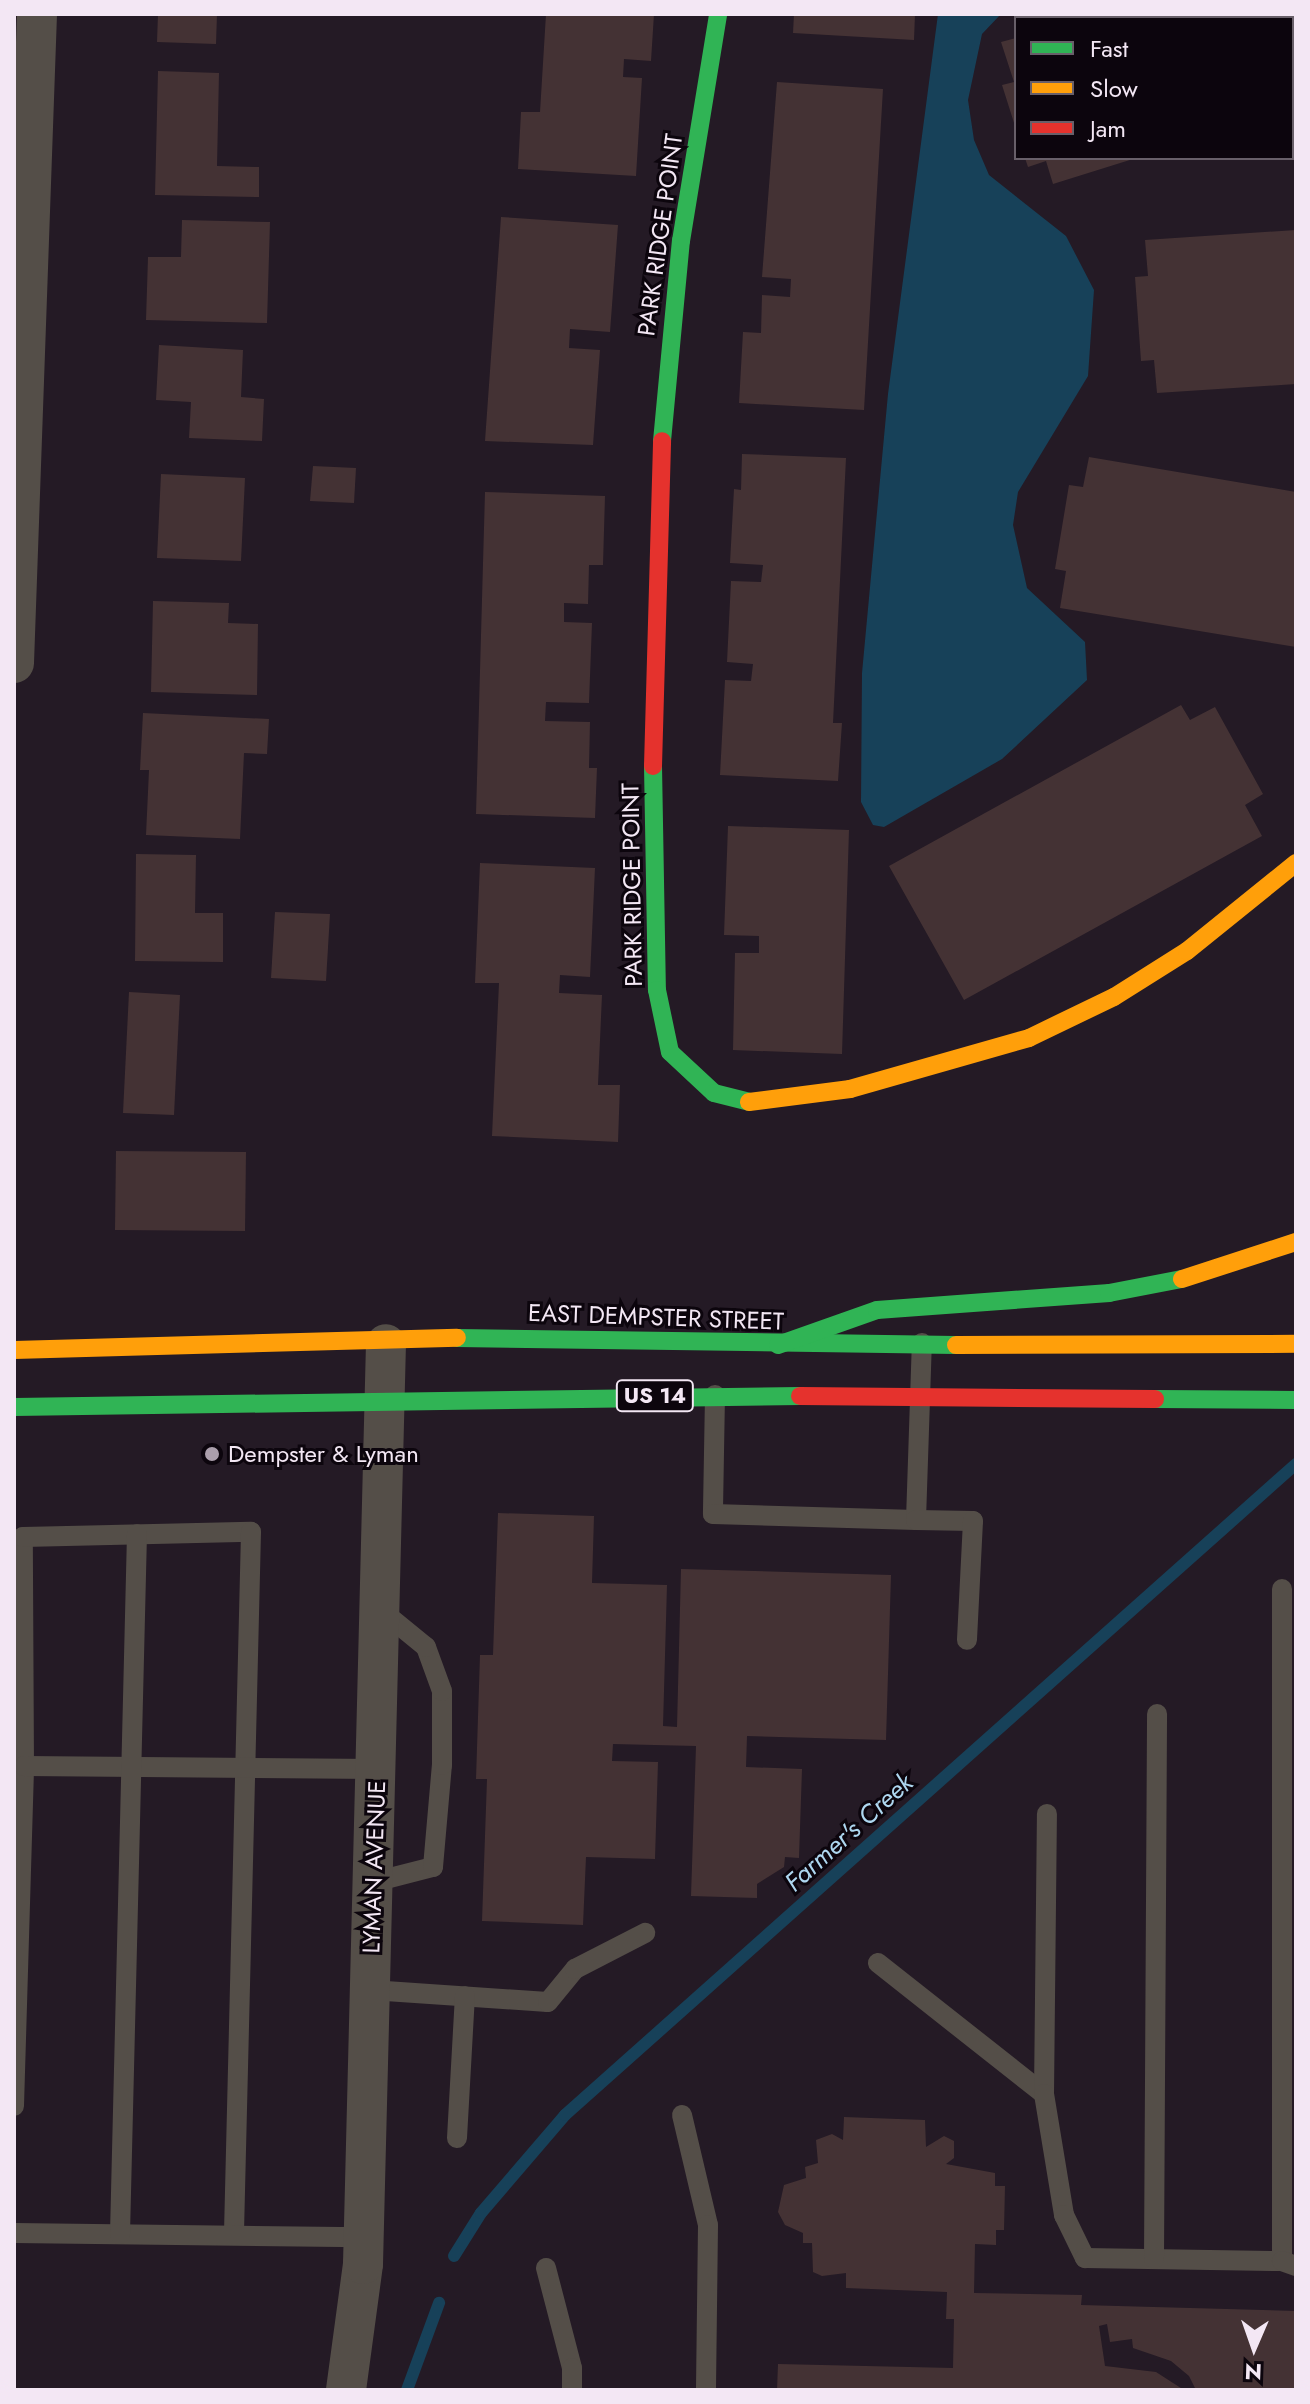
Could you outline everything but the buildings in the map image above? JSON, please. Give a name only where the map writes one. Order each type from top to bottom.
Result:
[{"type":"main road","name":"PARK RIDGE POINT","points":[[718,14],[674,287],[663,403],[653,761],[657,990],[670,1052],[688,1074],[714,1093],[746,1102],[850,1089],[933,1069],[1029,1038],[1114,997],[1187,951],[1296,863]]},
{"type":"main road","points":[[778,1345],[877,1310],[1109,1293],[1175,1281],[1296,1242]]},
{"type":"main road","name":"EAST DEMPSTER STREET","points":[[14,1350],[386,1344],[502,1337],[778,1345],[1296,1344]]},
{"type":"main road","name":"US 14","points":[[14,1407],[715,1395],[919,1394],[1296,1400]]},
{"type":"street","points":[[14,663],[37,14]]},
{"type":"street","name":"LYMAN AVENUE","points":[[346,2390],[363,2237],[382,1611],[386,1344]]},
{"type":"lane","points":[[916,1520],[922,1343]]},
{"type":"lane","points":[[715,1395],[713,1514],[973,1521],[967,1640]]},
{"type":"lane","points":[[14,2106],[24,1766],[23,1537],[251,1532],[234,2235]]},
{"type":"lane","points":[[120,2234],[137,1534]]},
{"type":"lane","points":[[1047,1814],[1044,2094],[1064,2215],[1085,2258],[1289,2263],[1282,1589]]},
{"type":"lane","points":[[374,1882],[433,1867],[442,1765],[442,1691],[426,1647],[382,1611]]},
{"type":"lane","points":[[1154,2259],[1157,1714]]},
{"type":"lane","points":[[24,1766],[377,1769]]},
{"type":"lane","points":[[371,1990],[548,2002],[575,1969],[645,1933]]},
{"type":"lane","points":[[878,1963],[1044,2094]]},
{"type":"lane","points":[[457,2138],[465,1996]]},
{"type":"lane","points":[[682,2115],[708,2225],[706,2390]]},
{"type":"lane","points":[[14,2233],[363,2237]]},
{"type":"lane","points":[[546,2268],[572,2368],[572,2390]]},
{"type":"water","points":[[938,14],[1001,14],[982,34],[968,100],[974,140],[989,175],[1066,236],[1094,290],[1088,376],[1018,492],[1013,525],[1027,588],[1085,642],[1087,680],[1002,759],[884,827],[873,825],[861,802],[862,673],[888,394]]},
{"type":"waterway","name":"Farmer's Creek","points":[[454,2256],[481,2213],[565,2115],[1296,1464]]},
{"type":"waterway","name":"Farmer's Creek","points":[[407,2390],[439,2303]]},
{"type":"traffic: fast","points":[[662,441],[681,241],[718,14]]},
{"type":"traffic: fast","points":[[653,766],[657,990],[670,1052],[714,1093],[749,1102]]},
{"type":"traffic: fast","points":[[778,1345],[877,1310],[1109,1293],[1182,1279]]},
{"type":"traffic: fast","points":[[457,1338],[956,1345]]},
{"type":"traffic: fast","points":[[14,1407],[800,1396]]},
{"type":"traffic: fast","points":[[1155,1399],[1296,1400]]},
{"type":"traffic: slow","points":[[749,1102],[850,1089],[1029,1038],[1114,997],[1187,951],[1296,863]]},
{"type":"traffic: slow","points":[[1182,1279],[1296,1242]]},
{"type":"traffic: slow","points":[[14,1350],[457,1338]]},
{"type":"traffic: slow","points":[[956,1345],[1296,1344]]},
{"type":"traffic: jam","points":[[653,766],[662,441]]},
{"type":"traffic: jam","points":[[800,1396],[1155,1399]]},
{"type":"place","name":"Dempster & Lyman","points":[[212,1454]]}]
